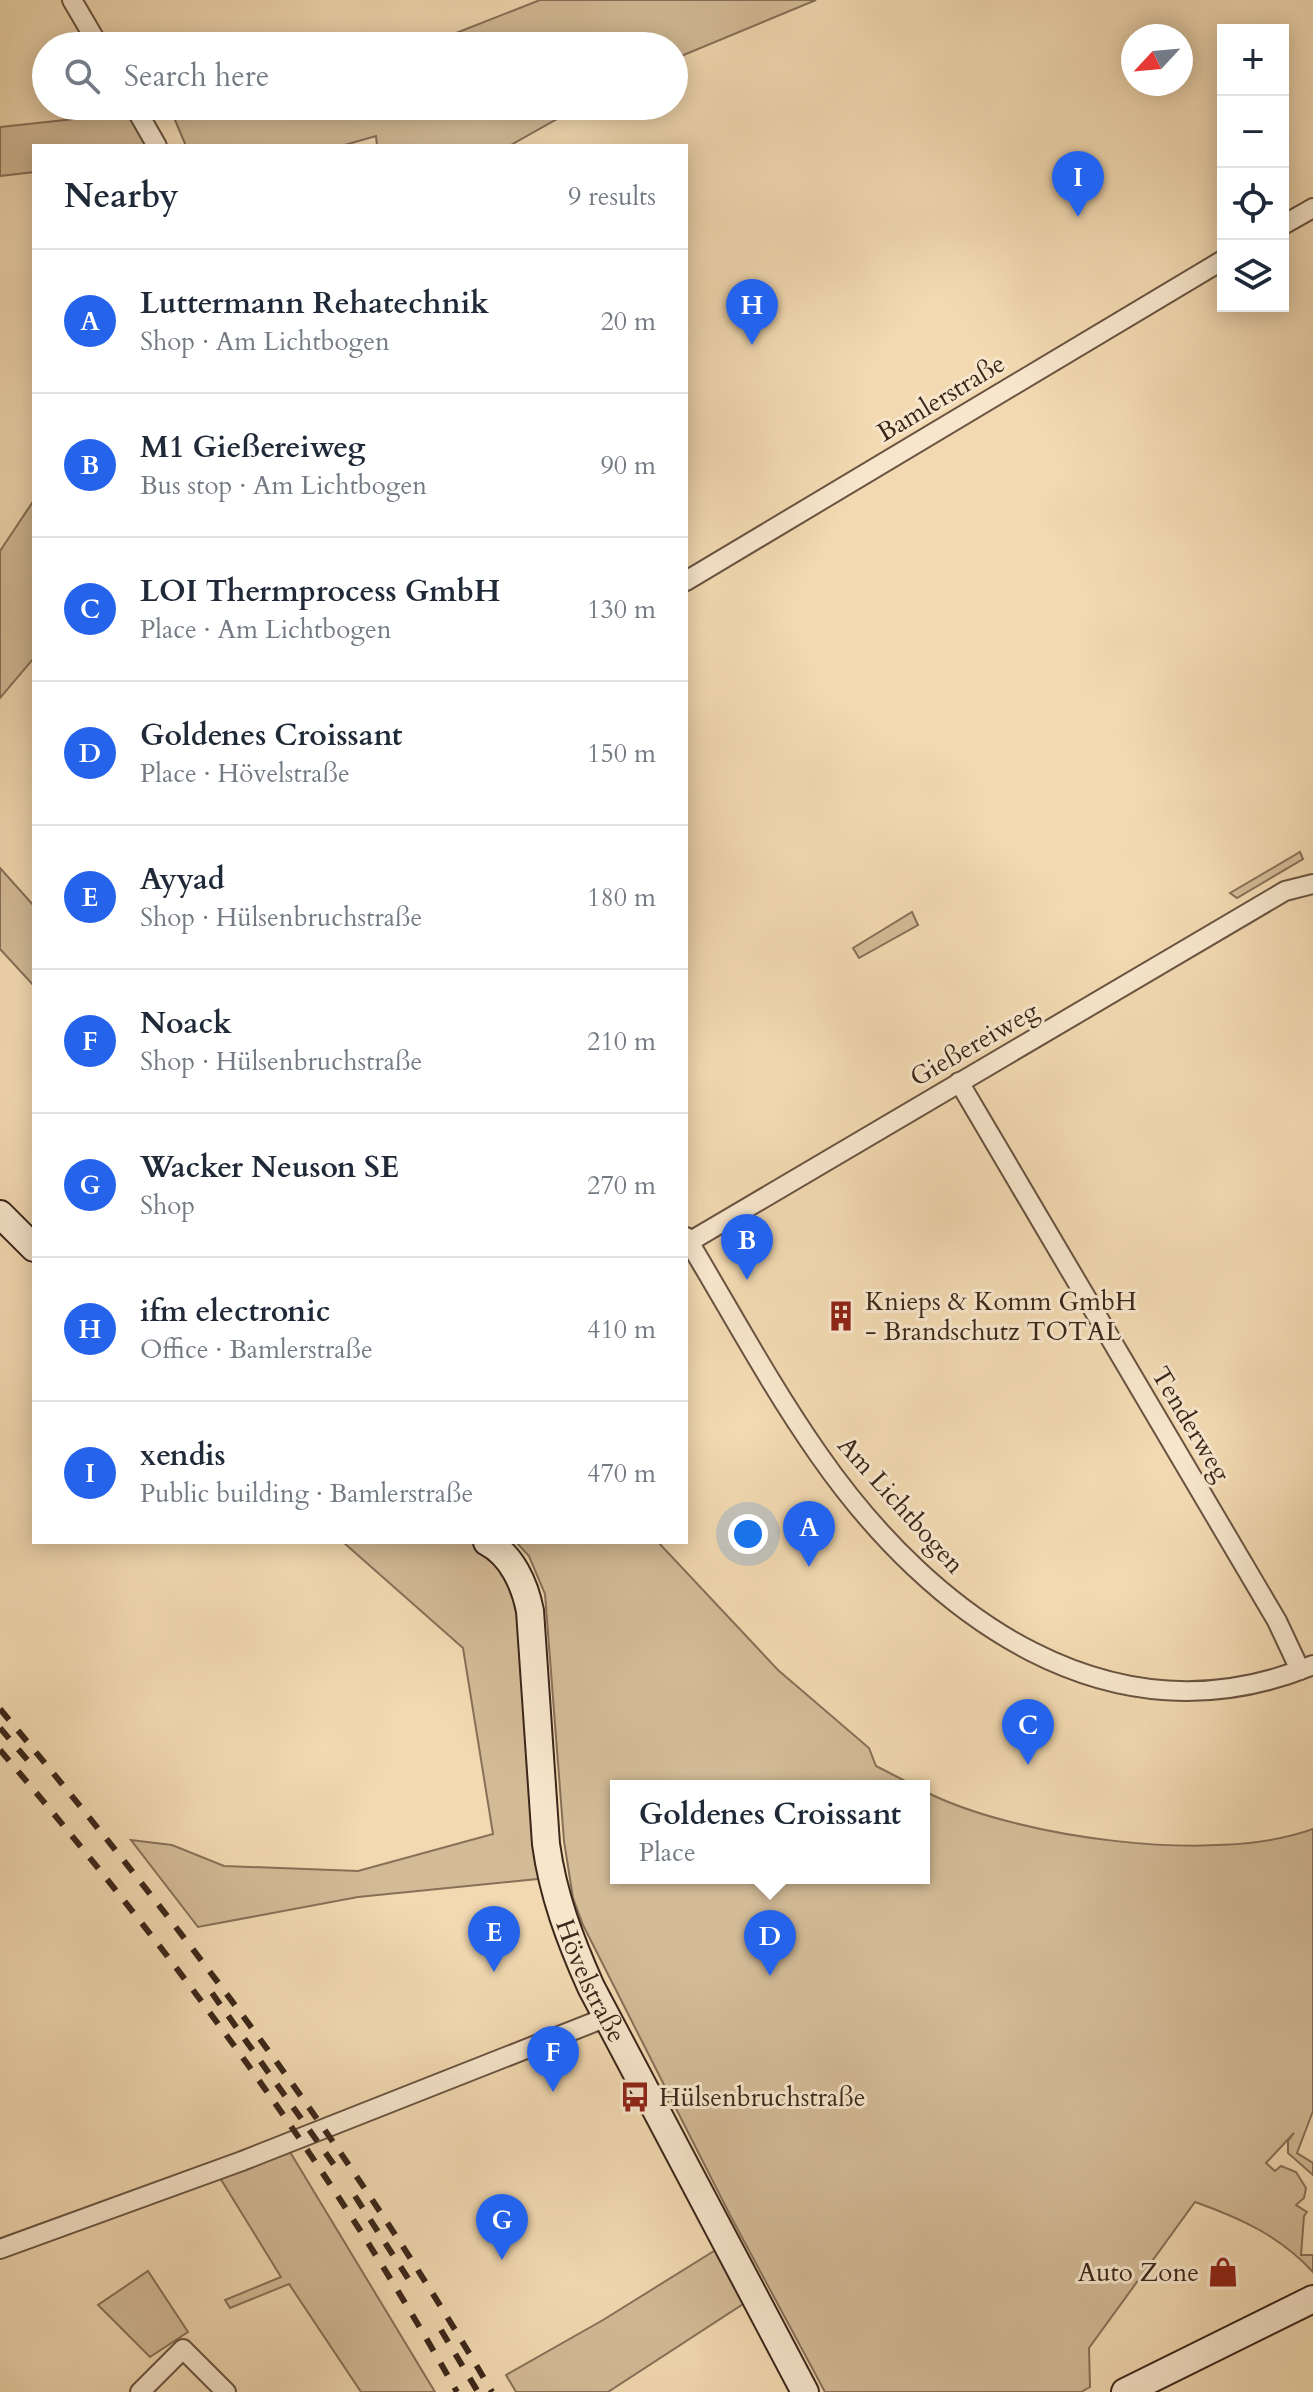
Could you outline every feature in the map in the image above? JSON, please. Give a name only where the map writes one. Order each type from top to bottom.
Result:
[{"type":"main road","points":[[0,1214],[32,1246]]},
{"type":"main road","name":"Hövelstraße","points":[[489,1544],[512,1565],[527,1597],[551,1875],[566,1928],[607,2017],[805,2392]]},
{"type":"main road","points":[[1125,2392],[1313,2299]]},
{"type":"street","points":[[72,0],[91,32]]},
{"type":"street","points":[[142,120],[156,144]]},
{"type":"street","points":[[1289,222],[1313,208]]},
{"type":"street","name":"Bamlerstraße","points":[[688,580],[1217,264]]},
{"type":"street","name":"Gießereiweg","points":[[688,1239],[1285,891],[1313,884]]},
{"type":"street","name":"Tenderweg","points":[[959,1082],[1307,1668]]},
{"type":"street","name":"Am Lichtbogen","points":[[688,1239],[820,1457],[913,1563],[955,1603],[1002,1638],[1049,1662],[1137,1688],[1202,1691],[1239,1687],[1307,1668]]},
{"type":"street","points":[[0,2249],[242,2161],[607,2017]]},
{"type":"street","points":[[140,2392],[183,2349],[226,2392]]},
{"type":"shaded area","points":[[540,0],[816,0],[688,53],[688,32],[459,32]]},
{"type":"shaded area","points":[[65,120],[134,120],[146,144],[32,144],[32,172],[0,176],[0,127]]},
{"type":"shaded area","points":[[175,120],[555,120],[513,144],[377,144],[376,136],[348,144],[185,144]]},
{"type":"shaded area","points":[[32,503],[32,660],[0,698],[0,551]]},
{"type":"shaded area","points":[[1300,852],[1303,859],[1237,898],[1230,893]]},
{"type":"shaded area","points":[[0,868],[32,904],[32,984],[0,949]]},
{"type":"shaded area","points":[[912,912],[918,925],[859,958],[853,948]]},
{"type":"shaded area","points":[[345,1544],[482,1544],[520,1585],[547,1878],[358,1897],[198,1927],[131,1840],[172,1845],[224,1866],[358,1871],[493,1834],[463,1648]]},
{"type":"shaded area","points":[[518,1544],[660,1544],[778,1670],[869,1748],[876,1766],[903,1780],[610,1780],[610,1884],[930,1884],[930,1794],[963,1808],[1010,1822],[1116,1841],[1224,1845],[1272,1840],[1313,1829],[1313,2111],[1297,2153],[1313,2163],[1313,2175],[1288,2153],[1288,2141],[1294,2133],[1266,2163],[1275,2171],[1281,2166],[1296,2172],[1306,2188],[1304,2198],[1296,2205],[1307,2212],[1304,2216],[1301,2255],[1313,2255],[1313,2272],[1273,2238],[1195,2202],[1089,2348],[1090,2387],[1081,2392],[825,2392],[730,2215],[583,1925],[573,1898],[564,1841],[545,1594],[529,1556]]},
{"type":"shaded area","points":[[287,2147],[435,2392],[361,2392],[289,2284],[230,2308],[225,2300],[281,2277],[217,2173]]},
{"type":"shaded area","points":[[722,2246],[743,2304],[608,2392],[516,2392],[506,2375],[603,2320]]},
{"type":"shaded area","points":[[148,2271],[188,2332],[150,2357],[98,2305]]},
{"type":"railway","points":[[0,1709],[133,1872],[261,2040],[381,2213],[492,2392]]},
{"type":"railway","points":[[0,1728],[36,1770]]},
{"type":"railway","points":[[0,1750],[125,1902],[244,2060],[355,2223],[457,2392]]},
{"type":"railway","points":[[212,1993],[337,2169]]},
{"type":"railway","points":[[355,2196],[411,2283]]},
{"type":"railway","points":[[441,2330],[478,2392]]},
{"type":"place","name":"xendis","points":[[1078,217]]},
{"type":"place","name":"ifm electronic","points":[[752,345]]},
{"type":"place","name":"M1 Gießereiweg","points":[[747,1280]]},
{"type":"place","name":"Knieps & Komm GmbH - Brandschutz TOTAL","points":[[841,1316]]},
{"type":"place","name":"Luttermann Rehatechnik","points":[[809,1567]]},
{"type":"place","name":"LOI Thermprocess GmbH","points":[[1028,1765]]},
{"type":"place","name":"Ayyad","points":[[494,1972]]},
{"type":"place","name":"Goldenes Croissant","points":[[770,1976]]},
{"type":"place","name":"Noack","points":[[553,2092]]},
{"type":"place","name":"Hülsenbruchstraße","points":[[635,2097]]},
{"type":"place","name":"Wacker Neuson SE","points":[[502,2260]]},
{"type":"place","name":"Auto Zone","points":[[1223,2272]]}]
